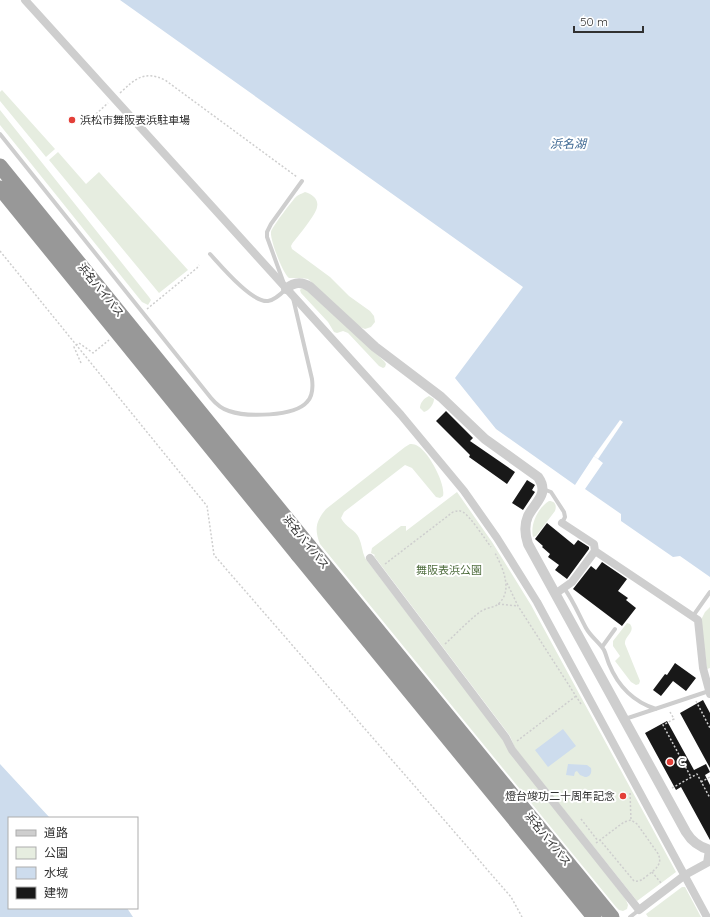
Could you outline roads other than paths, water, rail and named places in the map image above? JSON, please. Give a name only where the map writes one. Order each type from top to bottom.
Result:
[{"type":"highway","name":"浜名バイパス","points":[[0,166],[594,917]]},
{"type":"highway","name":"浜名バイパス","points":[[0,188],[612,917]]},
{"type":"street","points":[[25,0],[401,415],[464,491],[498,538],[537,602],[707,917]]},
{"type":"street","points":[[289,293],[295,283],[300,282],[310,287],[375,347],[441,397],[485,439],[538,477],[542,482],[543,489],[540,498],[528,516],[526,523],[526,537],[528,544],[559,591],[624,720],[686,832],[695,843],[710,850],[708,863],[685,875],[639,910],[512,750],[506,738],[370,558]]},
{"type":"street","points":[[559,591],[572,582],[595,550],[594,544],[562,523]]},
{"type":"street","points":[[595,550],[698,620],[703,668],[709,692]]},
{"type":"lane","points":[[0,134],[206,392],[222,408],[254,415],[274,414],[300,407],[307,402],[313,387],[289,293],[267,232],[271,224],[302,181]]},
{"type":"lane","points":[[210,254],[248,292],[260,301],[267,301],[289,293]]},
{"type":"lane","points":[[543,489],[547,489],[551,492],[564,512],[565,517],[562,523]]},
{"type":"lane","points":[[559,591],[595,641],[602,647],[612,670],[628,693],[642,704],[656,709]]},
{"type":"lane","points":[[692,617],[710,592]]},
{"type":"lane","points":[[602,647],[615,629]]},
{"type":"lane","points":[[624,720],[709,692]]},
{"type":"lane","points":[[630,917],[639,910]]},
{"type":"water","name":"浜名湖","points":[[120,0],[710,0],[710,577],[680,556],[673,557],[621,521],[621,514],[585,489],[603,463],[594,456],[575,485],[496,429],[455,378],[523,287]]},
{"type":"water","points":[[563,729],[576,746],[548,767],[535,750]]},
{"type":"water","points":[[0,764],[49,817],[8,817],[8,909],[128,909],[133,917],[0,917]]},
{"type":"water","points":[[568,764],[587,765],[591,768],[591,773],[585,777],[580,775],[577,771],[575,772],[574,776],[566,775]]},
{"type":"place","name":"浜松市舞阪表浜駐車場","points":[[72,120]]},
{"type":"place","name":"C","points":[[670,762]]},
{"type":"place","name":"燈台竣功二十周年記念","points":[[623,796]]},
{"type":"park label","name":"舞阪表浜公園","points":[[449,570]]}]
